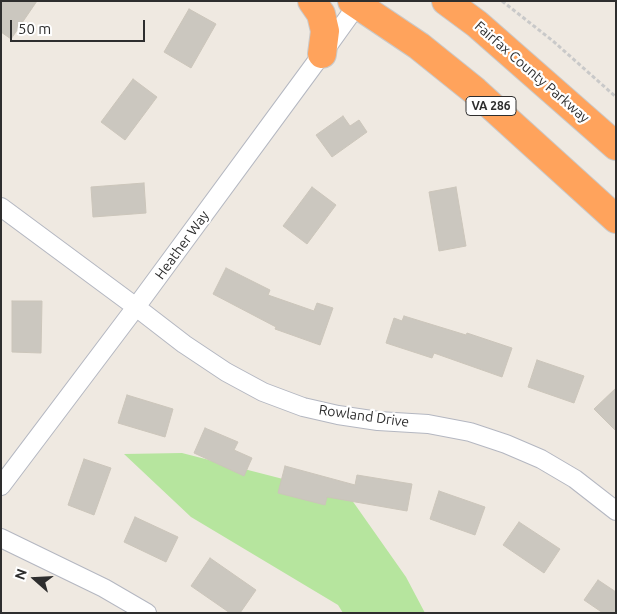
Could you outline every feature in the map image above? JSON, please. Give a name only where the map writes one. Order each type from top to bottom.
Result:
[{"type":"highway","points":[[312,1],[321,14],[325,32],[322,54]]},
{"type":"highway","name":"Fairfax County Parkway","points":[[446,1],[477,24],[616,146]]},
{"type":"highway","name":"VA 286","points":[[356,2],[419,46],[475,91],[616,219]]},
{"type":"street","name":"Heather Way","points":[[1,486],[136,307],[322,54],[356,2]]},
{"type":"street","name":"Rowland Drive","points":[[1,207],[184,344],[219,368],[263,392],[303,407],[338,416],[428,424],[470,432],[506,444],[542,459],[575,479],[616,511]]},
{"type":"street","points":[[1,538],[104,588],[147,613]]},
{"type":"path","points":[[502,1],[553,41],[616,97]]},
{"type":"green space","points":[[182,453],[349,496],[406,577],[425,613],[343,613],[338,605],[191,517],[124,454]]},
{"type":"building","points":[[1,1],[37,1],[11,39],[1,32]]},
{"type":"building","points":[[189,9],[216,24],[191,68],[164,52]]},
{"type":"building","points":[[133,79],[157,97],[125,140],[101,122]]},
{"type":"building","points":[[343,116],[350,126],[359,120],[367,132],[332,157],[316,135]]},
{"type":"building","points":[[144,183],[146,213],[93,217],[91,187]]},
{"type":"building","points":[[312,187],[336,205],[307,244],[283,226]]},
{"type":"building","points":[[456,187],[466,246],[439,251],[429,192]]},
{"type":"building","points":[[226,268],[270,290],[268,295],[314,311],[317,303],[333,308],[320,345],[275,329],[276,327],[213,294]]},
{"type":"building","points":[[12,301],[42,301],[41,353],[12,352]]},
{"type":"building","points":[[404,316],[466,335],[467,333],[512,348],[502,377],[434,353],[432,358],[386,343],[394,318],[402,321]]},
{"type":"building","points":[[537,360],[584,376],[574,403],[528,387]]},
{"type":"building","points":[[616,388],[616,431],[594,409]]},
{"type":"building","points":[[127,395],[173,409],[165,437],[118,423]]},
{"type":"building","points":[[205,428],[238,442],[234,450],[252,458],[244,476],[194,453]]},
{"type":"building","points":[[84,459],[111,468],[94,515],[68,505]]},
{"type":"building","points":[[285,466],[355,485],[357,475],[412,484],[407,511],[327,497],[325,505],[278,493]]},
{"type":"building","points":[[439,491],[485,507],[475,535],[430,519]]},
{"type":"building","points":[[135,517],[178,537],[166,562],[124,542]]},
{"type":"building","points":[[519,522],[560,549],[544,573],[503,545]]},
{"type":"building","points":[[210,558],[256,590],[240,613],[230,613],[191,586]]},
{"type":"building","points":[[598,580],[616,592],[616,613],[603,613],[584,600]]}]
